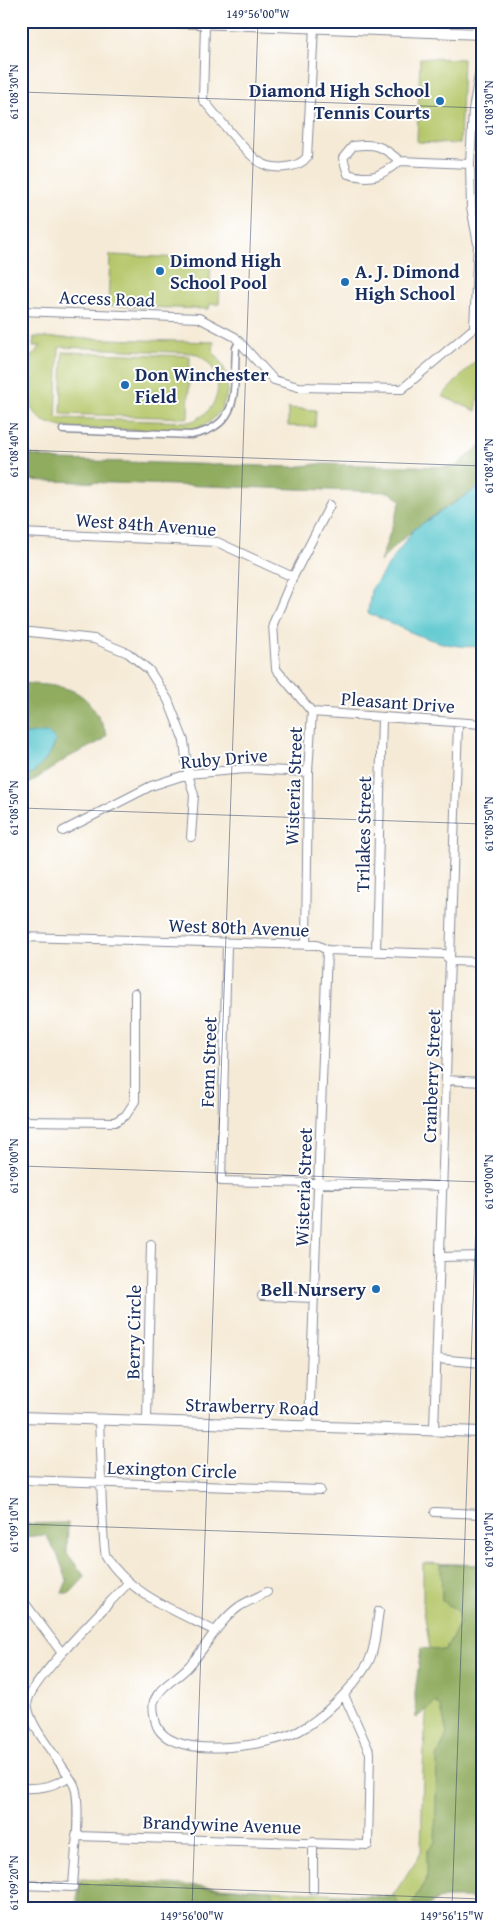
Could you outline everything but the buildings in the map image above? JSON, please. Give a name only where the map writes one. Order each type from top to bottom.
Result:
[{"type":"street","points":[[142,21],[205,24],[317,25],[482,34]]},
{"type":"street","points":[[205,24],[203,100],[257,161],[271,166],[290,167],[302,163],[307,157],[317,25]]},
{"type":"street","points":[[400,161],[383,174],[365,179],[348,174],[343,158],[353,146],[372,144],[384,148],[400,161],[470,164],[472,110],[482,58]]},
{"type":"street","name":"Access Road","points":[[21,311],[199,318],[235,337],[274,380],[298,387],[402,389],[474,328],[478,244],[471,207],[470,164]]},
{"type":"street","points":[[63,430],[191,435],[208,432],[223,420],[232,408],[236,348],[239,342]]},
{"type":"street","name":"Wisteria Street","points":[[306,945],[308,772],[312,712],[276,669],[272,624],[293,577],[330,505]]},
{"type":"street","name":"West 84th Avenue","points":[[21,533],[217,542],[293,577]]},
{"type":"street","points":[[21,631],[94,639],[128,653],[150,670],[168,700],[184,741],[188,774],[194,795],[191,837]]},
{"type":"street","name":"Pleasant Drive","points":[[312,712],[458,724],[482,724]]},
{"type":"street","name":"Trilakes Street","points":[[376,952],[382,717]]},
{"type":"street","name":"Cranberry Street","points":[[434,1429],[444,1186],[458,724]]},
{"type":"street","name":"Ruby Drive","points":[[63,831],[151,786],[188,774],[246,769],[308,772]]},
{"type":"street","name":"West 80th Avenue","points":[[21,937],[317,945],[327,950],[444,954],[451,961],[482,962]]},
{"type":"street","name":"Fenn Street","points":[[227,944],[221,1182],[320,1182]]},
{"type":"street","name":"Wisteria Street","points":[[309,1425],[320,1182],[327,950]]},
{"type":"street","points":[[21,1120],[115,1122],[126,1115],[135,1101],[135,993]]},
{"type":"street","points":[[446,1080],[482,1082]]},
{"type":"street","points":[[320,1182],[444,1186]]},
{"type":"street","name":"Berry Circle","points":[[147,1420],[152,1244]]},
{"type":"street","points":[[441,1257],[482,1256]]},
{"type":"street","points":[[262,1296],[314,1298]]},
{"type":"street","points":[[438,1359],[482,1363]]},
{"type":"street","name":"Strawberry Road","points":[[21,1416],[482,1432]]},
{"type":"street","points":[[99,1419],[105,1555],[129,1582],[149,1597],[216,1631]]},
{"type":"street","name":"Lexington Circle","points":[[23,1480],[320,1490]]},
{"type":"street","points":[[435,1512],[482,1514]]},
{"type":"street","points":[[21,1885],[73,1887],[76,1836],[77,1799],[75,1786],[28,1711],[28,1700],[32,1691],[62,1653],[129,1582]]},
{"type":"street","points":[[267,1592],[239,1607],[216,1631],[188,1667],[161,1689],[153,1703],[156,1724],[163,1737],[185,1746],[212,1748],[249,1745],[298,1731],[344,1695],[369,1661],[379,1611]]},
{"type":"street","points":[[21,1598],[62,1653]]},
{"type":"street","name":"Brandywine Avenue","points":[[76,1836],[368,1845],[370,1753],[344,1695]]},
{"type":"street","points":[[21,1788],[37,1789],[61,1782],[68,1777]]},
{"type":"street","points":[[313,1842],[313,1890]]},
{"type":"green space","name":"Diamond High School Tennis Courts","points":[[420,58],[463,59],[460,144],[417,142]]},
{"type":"green space","name":"Dimond High School Pool","points":[[110,255],[211,259],[210,283],[220,284],[219,304],[210,304],[209,309],[108,306]]},
{"type":"green space","points":[[34,337],[214,342],[212,351],[221,362],[226,374],[226,399],[212,419],[201,427],[188,432],[65,428],[43,421],[27,404],[22,381],[29,359],[41,346],[33,346]],"holes":[[[59,348],[193,353],[204,359],[212,368],[217,378],[218,389],[215,399],[210,409],[201,417],[189,422],[56,417]]]},
{"type":"green space","name":"Don Winchester Field","points":[[63,352],[190,356],[188,418],[61,414]]},
{"type":"green space","points":[[482,354],[482,375],[476,411],[442,396]]},
{"type":"green space","points":[[288,408],[316,410],[315,427],[288,426]]},
{"type":"green space","points":[[482,444],[482,485],[415,529],[402,539],[380,562],[401,500],[389,492],[21,480],[21,453],[59,460],[294,467],[317,464],[455,467]]},
{"type":"green space","points":[[21,683],[65,688],[75,692],[92,706],[107,735],[103,740],[69,757],[21,789]]},
{"type":"green space","points":[[68,1523],[67,1553],[85,1577],[70,1593],[62,1593],[67,1580],[58,1556],[46,1535],[21,1537],[21,1524]]},
{"type":"green space","points":[[423,1563],[482,1565],[482,1897],[419,1896],[420,1908],[75,1908],[81,1879],[392,1897],[421,1853],[423,1768],[430,1649],[423,1605]]},
{"type":"green space","points":[[441,1564],[482,1565],[482,1898],[440,1898],[426,1907],[412,1903],[427,1878],[427,1852],[435,1842],[437,1757],[447,1734],[441,1708],[436,1702],[416,1718],[415,1694],[421,1648],[445,1651],[460,1623],[457,1610],[442,1601]]},
{"type":"green space","points":[[80,1884],[271,1890],[277,1902],[294,1908],[79,1908]]},
{"type":"green space","points":[[333,1894],[391,1897],[393,1895],[401,1908],[328,1908]]},
{"type":"water","points":[[482,485],[482,646],[467,647],[438,642],[368,613],[371,590],[414,529]]},
{"type":"water","points":[[49,733],[56,740],[42,764],[21,782],[21,735]]},
{"type":"place","name":"Diamond High School Tennis Courts","points":[[440,101]]},
{"type":"place","name":"Dimond High School Pool","points":[[160,271]]},
{"type":"place","name":"A. J. Dimond High School","points":[[345,282]]},
{"type":"place","name":"Don Winchester Field","points":[[125,385]]},
{"type":"place","name":"Bell Nursery","points":[[376,1289]]}]
